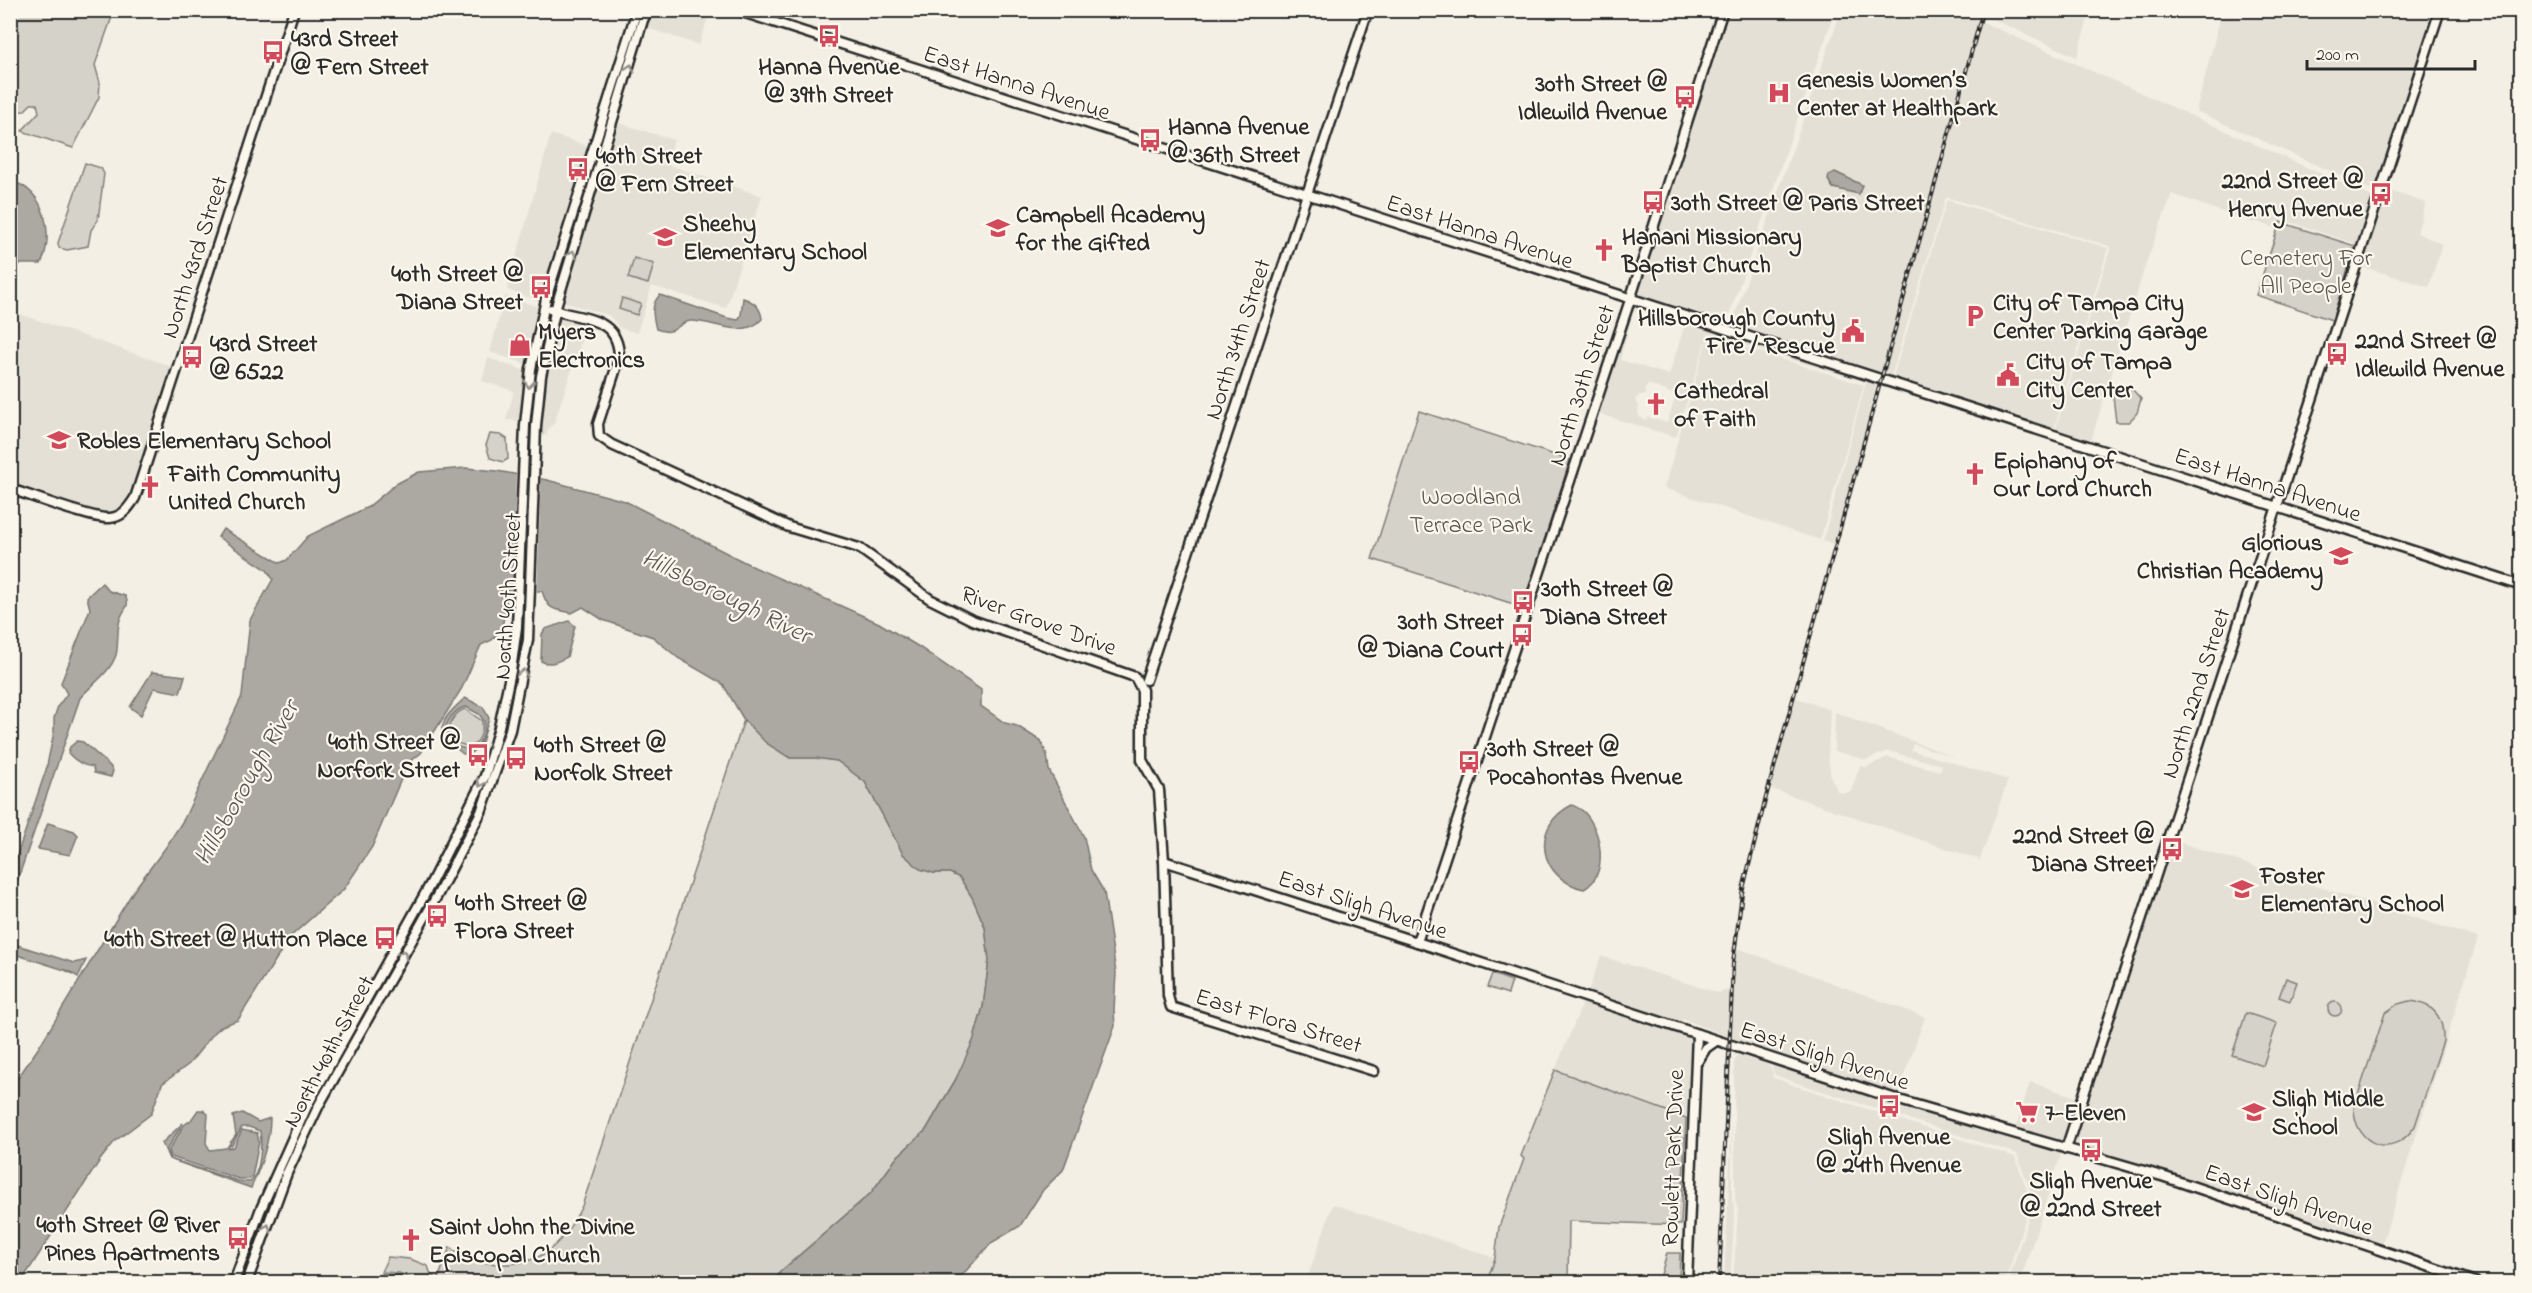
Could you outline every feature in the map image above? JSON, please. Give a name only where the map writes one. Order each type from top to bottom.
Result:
[{"type":"street","name":"North 43rd Street","points":[[10,489],[102,518],[111,518],[125,513],[135,498],[294,10]]},
{"type":"street","name":"North 40th Street","points":[[234,1282],[260,1211],[308,1104],[431,883],[485,776],[499,727],[511,671],[519,593],[524,460],[531,369],[544,306],[637,10]]},
{"type":"street","name":"North 40th Street","points":[[247,1282],[287,1173],[320,1105],[438,894],[489,792],[510,730],[528,640],[535,460],[541,376],[556,310],[643,20],[648,10]]},
{"type":"street","name":"East Hanna Avenue","points":[[735,10],[2522,586]]},
{"type":"street","name":"North 34th Street","points":[[1146,680],[1368,10]]},
{"type":"street","name":"North 30th Street","points":[[1417,942],[1630,300],[1723,10]]},
{"type":"street","name":"North 22nd Street","points":[[2066,1149],[2440,10]]},
{"type":"street","points":[[614,84],[613,108],[616,114]]},
{"type":"street","name":"River Grove Drive","points":[[544,306],[595,319],[606,326],[615,339],[619,349],[618,359],[598,423],[599,436],[612,445],[789,527],[859,548],[930,599],[972,620],[1135,677],[1142,690],[1142,760],[1159,790],[1164,861],[1168,996],[1172,1007]]},
{"type":"street","name":"East Sligh Avenue","points":[[1164,861],[1899,1100],[2165,1177],[2475,1282]]},
{"type":"street","name":"East Flora Street","points":[[1172,1007],[1374,1071]]},
{"type":"street","name":"Rowlett Park Drive","points":[[1687,1282],[1697,1034]]},
{"type":"street","points":[[1696,1067],[1706,1048],[1716,1041]]},
{"type":"shaded area","points":[[1982,10],[2090,11],[2077,57],[1981,14]]},
{"type":"shaded area","points":[[652,11],[710,11],[699,45],[647,28]]},
{"type":"shaded area","points":[[1726,11],[1835,11],[1725,327],[1634,297]]},
{"type":"shaded area","points":[[1841,11],[1958,11],[2375,198],[2357,253],[2356,244],[2281,219],[2276,228],[2254,221],[2254,223],[2172,194],[2146,263],[2090,444],[2055,431],[2110,249],[2109,246],[1946,197],[1890,380],[1730,329]]},
{"type":"shaded area","points":[[2222,11],[2437,11],[2377,192],[2196,111]]},
{"type":"shaded area","name":"Sheehy Elementary School","points":[[619,123],[674,140],[666,164],[762,196],[726,308],[652,286],[637,333],[620,328],[610,316],[561,301]]},
{"type":"shaded area","points":[[551,134],[588,146],[542,302],[507,290]]},
{"type":"shaded area","points":[[596,142],[603,144],[554,306],[548,304]]},
{"type":"shaded area","points":[[2384,189],[2426,203],[2417,233],[2442,244],[2429,287],[2360,266]]},
{"type":"shaded area","points":[[1947,200],[2108,248],[2054,429],[1892,380]]},
{"type":"shaded area","points":[[505,296],[541,308],[529,365],[490,352]]},
{"type":"shaded area","points":[[1632,303],[1877,383],[1835,545],[1823,541],[1866,382],[1708,334],[1676,437],[1596,413]],"holes":[[[1638,309],[1685,324],[1669,375],[1620,360],[1633,312]],[[1648,384],[1676,395],[1667,423],[1648,417],[1645,420],[1640,417],[1639,406],[1635,400],[1639,395],[1646,395],[1644,390]]]},
{"type":"shaded area","points":[[546,310],[552,312],[534,422],[529,422],[534,370]]},
{"type":"shaded area","points":[[20,314],[176,368],[130,501],[123,508],[102,513],[11,485],[11,343]]},
{"type":"shaded area","points":[[558,314],[588,321],[554,423],[547,431],[547,436],[539,433],[544,374]]},
{"type":"shaded area","points":[[1708,336],[1864,385],[1820,540],[1664,488]]},
{"type":"shaded area","points":[[488,358],[528,372],[523,421],[506,420],[514,391],[482,381]]},
{"type":"shaded area","points":[[1794,697],[1830,710],[1828,756],[1831,778],[1838,792],[1851,791],[1860,766],[1867,767],[1887,757],[1940,771],[1942,765],[1888,751],[1866,760],[1834,751],[1835,712],[1955,757],[1913,744],[1911,750],[2008,780],[1980,860],[1766,787]]},
{"type":"shaded area","name":"Sligh Middle School","points":[[2175,841],[2478,938],[2381,1247],[2081,1148],[2075,1142],[2097,1069]]},
{"type":"shaded area","points":[[1732,946],[1925,1017],[1897,1096],[1735,1043],[1735,1039],[1683,1019],[1681,1026],[1587,994],[1601,956],[1718,993],[1729,990]]},
{"type":"shaded area","points":[[1584,1000],[1688,1037],[1691,1046],[1686,1118],[1555,1070]]},
{"type":"shaded area","points":[[1735,1050],[2062,1151],[2020,1282],[2008,1282],[2034,1201],[2017,1154],[1791,1081],[1775,1075],[1770,1063],[1739,1053],[1735,1056]]},
{"type":"shaded area","points":[[1738,1055],[1769,1065],[1773,1073],[1772,1077],[1790,1084],[2015,1157],[2031,1201],[2005,1282],[1733,1282],[1738,1210],[1735,1200],[1734,1062]]},
{"type":"shaded area","points":[[2030,1082],[2079,1098],[2064,1145],[2015,1130]]},
{"type":"shaded area","points":[[1732,1120],[1732,1200],[1735,1209],[1730,1282],[1724,1282]]},
{"type":"shaded area","points":[[1333,1204],[1495,1258],[1487,1282],[1306,1282]]},
{"type":"green space","points":[[10,11],[114,11],[95,65],[100,83],[99,97],[73,148],[22,131],[39,112],[37,104],[31,104],[24,111],[11,112]]},
{"type":"green space","points":[[85,163],[101,168],[104,174],[98,220],[91,230],[88,246],[67,250],[59,248],[58,243]]},
{"type":"green space","name":"Cemetery For All People","points":[[2280,222],[2355,246],[2332,320],[2256,295]]},
{"type":"green space","points":[[634,258],[654,264],[648,284],[628,278]]},
{"type":"green space","points":[[622,298],[641,304],[637,315],[619,309]]},
{"type":"green space","points":[[2126,387],[2133,390],[2141,399],[2137,413],[2129,422],[2116,422],[2113,396]]},
{"type":"green space","name":"Woodland Terrace Park","points":[[1419,411],[1570,460],[1523,607],[1372,559]]},
{"type":"green space","points":[[490,434],[501,435],[507,439],[508,459],[503,462],[490,458],[486,445]]},
{"type":"green space","points":[[465,709],[482,721],[480,737],[469,747],[451,740],[448,732],[454,717]]},
{"type":"green space","points":[[744,720],[766,742],[790,758],[838,761],[865,782],[903,854],[934,873],[950,873],[960,878],[972,897],[985,927],[989,960],[983,1007],[964,1065],[926,1130],[898,1156],[871,1193],[780,1272],[775,1282],[437,1282],[450,1247],[472,1260],[505,1264],[521,1263],[546,1253],[556,1245],[574,1221],[582,1206]]},
{"type":"green space","points":[[1492,974],[1512,981],[1508,994],[1487,987]]},
{"type":"green space","points":[[2286,978],[2297,982],[2290,1001],[2279,997]]},
{"type":"green space","points":[[2409,1001],[2425,1005],[2436,1013],[2442,1025],[2443,1041],[2415,1126],[2406,1137],[2396,1143],[2376,1144],[2360,1131],[2354,1107],[2385,1013],[2398,1004]]},
{"type":"green space","points":[[2335,1002],[2340,1004],[2342,1009],[2340,1014],[2335,1016],[2330,1014],[2328,1009],[2330,1004]]},
{"type":"green space","points":[[2246,1013],[2277,1023],[2263,1066],[2232,1055]]},
{"type":"green space","points":[[1555,1070],[1686,1118],[1681,1225],[1569,1221],[1568,1282],[1487,1282],[1495,1258],[1499,1227],[1524,1159],[1521,1156]]},
{"type":"green space","points":[[1667,1253],[1680,1253],[1679,1282],[1659,1282]]},
{"type":"green space","points":[[388,1257],[410,1259],[428,1266],[431,1275],[436,1278],[435,1282],[419,1282],[399,1273],[381,1272]]},
{"type":"water","points":[[1835,172],[1862,185],[1859,194],[1833,188],[1828,180],[1829,175]]},
{"type":"water","points":[[10,181],[22,185],[32,193],[44,214],[47,240],[41,264],[11,264]]},
{"type":"water","points":[[660,295],[738,320],[741,315],[743,298],[756,306],[762,319],[746,328],[727,328],[690,321],[672,331],[663,331],[656,329],[653,315],[655,302]]},
{"type":"water","name":"Hillsborough River","points":[[466,468],[547,480],[625,501],[754,567],[879,623],[919,647],[981,690],[981,706],[1005,723],[1017,726],[1041,741],[1047,755],[1049,770],[1084,837],[1091,870],[1104,892],[1116,973],[1115,1026],[1063,1170],[1043,1190],[1020,1226],[991,1243],[956,1282],[775,1282],[780,1272],[871,1193],[898,1156],[926,1130],[955,1081],[974,1039],[983,1007],[989,960],[985,927],[972,897],[960,878],[950,873],[933,873],[920,869],[903,854],[865,782],[837,761],[790,758],[766,743],[744,720],[723,684],[678,658],[653,637],[603,620],[583,607],[572,613],[556,610],[549,606],[542,591],[508,591],[500,630],[492,640],[481,645],[462,688],[421,753],[408,763],[372,847],[344,889],[290,937],[238,1020],[222,1026],[189,1064],[162,1084],[151,1114],[115,1141],[100,1160],[21,1282],[11,1282],[11,1088],[39,1047],[134,890],[184,819],[242,696],[250,620],[273,579],[267,570],[218,537],[223,529],[280,563],[287,560],[308,536],[368,507],[396,484],[419,472]]},
{"type":"water","points":[[102,583],[109,591],[125,596],[127,602],[119,621],[116,655],[105,673],[80,698],[11,899],[11,873],[46,770],[54,732],[54,718],[58,706],[67,694],[61,683],[90,609],[87,597]]},
{"type":"water","points":[[569,621],[575,626],[567,657],[551,663],[541,661],[542,634],[545,629]]},
{"type":"water","points":[[152,672],[185,676],[180,693],[154,688],[141,715],[130,707]]},
{"type":"water","points":[[465,698],[483,707],[489,718],[482,742],[471,753],[463,754],[451,744],[442,743],[441,736],[446,718]],"holes":[[[466,707],[479,714],[484,725],[482,738],[477,745],[470,750],[451,743],[447,739],[448,722],[461,708]]]},
{"type":"water","points":[[77,741],[83,742],[110,766],[113,771],[111,777],[94,773],[93,767],[80,763],[68,753],[70,747]]},
{"type":"water","points":[[1572,805],[1583,811],[1590,820],[1599,841],[1600,864],[1597,874],[1592,883],[1584,889],[1557,875],[1549,864],[1545,851],[1545,838],[1549,826],[1558,814]]},
{"type":"water","points":[[48,823],[74,831],[78,835],[70,855],[38,849]]},
{"type":"water","points":[[11,943],[74,963],[86,960],[78,977],[68,971],[11,953]]},
{"type":"water","points":[[198,1110],[203,1110],[208,1114],[206,1143],[210,1150],[234,1147],[242,1130],[257,1133],[259,1142],[252,1177],[239,1179],[171,1157],[169,1150],[184,1125]]},
{"type":"water","points":[[242,1113],[258,1122],[270,1118],[264,1154],[251,1188],[169,1159],[162,1143],[183,1123],[167,1149],[170,1159],[238,1181],[250,1182],[259,1165],[260,1131],[242,1127],[232,1145],[228,1146],[236,1135],[233,1116]]},
{"type":"water","points":[[382,1274],[398,1275],[412,1282],[371,1282]]},
{"type":"pier","points":[[516,471],[541,476],[537,594],[512,593]]},
{"type":"waterway","points":[[65,970],[74,974]]},
{"type":"railway","points":[[1719,1282],[1733,963],[1742,893],[1766,797],[1983,10]]},
{"type":"place","name":"Hanna Avenue @ 39th Street","points":[[829,36]]},
{"type":"place","name":"43rd Street @ Fern Street","points":[[273,52]]},
{"type":"place","name":"Genesis Women’s Center at Healthpark","points":[[1779,93]]},
{"type":"place","name":"30th Street @ Idlewild Avenue","points":[[1685,97]]},
{"type":"place","name":"Hanna Avenue @ 36th Street","points":[[1150,140]]},
{"type":"place","name":"40th Street @ Fern Street","points":[[578,169]]},
{"type":"place","name":"22nd Street @ Henry Avenue","points":[[2381,194]]},
{"type":"place","name":"30th Street @ Paris Street","points":[[1653,202]]},
{"type":"place","name":"Campbell Academy for the Gifted","points":[[998,228]]},
{"type":"place","name":"Sheehy Elementary School","points":[[665,237]]},
{"type":"place","name":"Hanani Missionary Baptist Church","points":[[1604,250]]},
{"type":"place","name":"40th Street @ Diana Street","points":[[541,287]]},
{"type":"place","name":"City of Tampa City Center Parking Garage","points":[[1975,316]]},
{"type":"place","name":"Hillsborough County Fire / Rescue","points":[[1853,331]]},
{"type":"place","name":"Myers Electronics","points":[[520,345]]},
{"type":"place","name":"22nd Street @ Idlewild Avenue","points":[[2337,354]]},
{"type":"place","name":"43rd Street @ 6522","points":[[192,357]]},
{"type":"place","name":"City of Tampa City Center","points":[[2008,375]]},
{"type":"place","name":"Cathedral of Faith","points":[[1656,404]]},
{"type":"place","name":"Robles Elementary School","points":[[59,440]]},
{"type":"place","name":"Epiphany of Our Lord Church","points":[[1975,474]]},
{"type":"place","name":"Faith Community United Church","points":[[150,487]]},
{"type":"place","name":"Glorious Christian Academy","points":[[2341,556]]},
{"type":"place","name":"30th Street @ Diana Street","points":[[1523,602]]},
{"type":"place","name":"30th Street @ Diana Court","points":[[1522,635]]},
{"type":"place","name":"40th Street @ Norfork Street","points":[[478,755]]},
{"type":"place","name":"40th Street @ Norfolk Street","points":[[516,758]]},
{"type":"place","name":"30th Street @ Pocahontas Avenue","points":[[1469,762]]},
{"type":"place","name":"22nd Street @ Diana Street","points":[[2172,849]]},
{"type":"place","name":"Foster Elementary School","points":[[2242,889]]},
{"type":"place","name":"40th Street @ Flora Street","points":[[437,916]]},
{"type":"place","name":"40th Street @ Hutton Place","points":[[385,938]]},
{"type":"place","name":"Sligh Avenue @ 24th Avenue","points":[[1889,1106]]},
{"type":"place","name":"7-Eleven","points":[[2027,1112]]},
{"type":"place","name":"Sligh Middle School","points":[[2254,1112]]},
{"type":"place","name":"Sligh Avenue @ 22nd Street","points":[[2091,1150]]},
{"type":"place","name":"40th Street @ River Pines Apartments","points":[[238,1238]]},
{"type":"place","name":"Saint John the Divine Episcopal Church","points":[[411,1240]]}]
